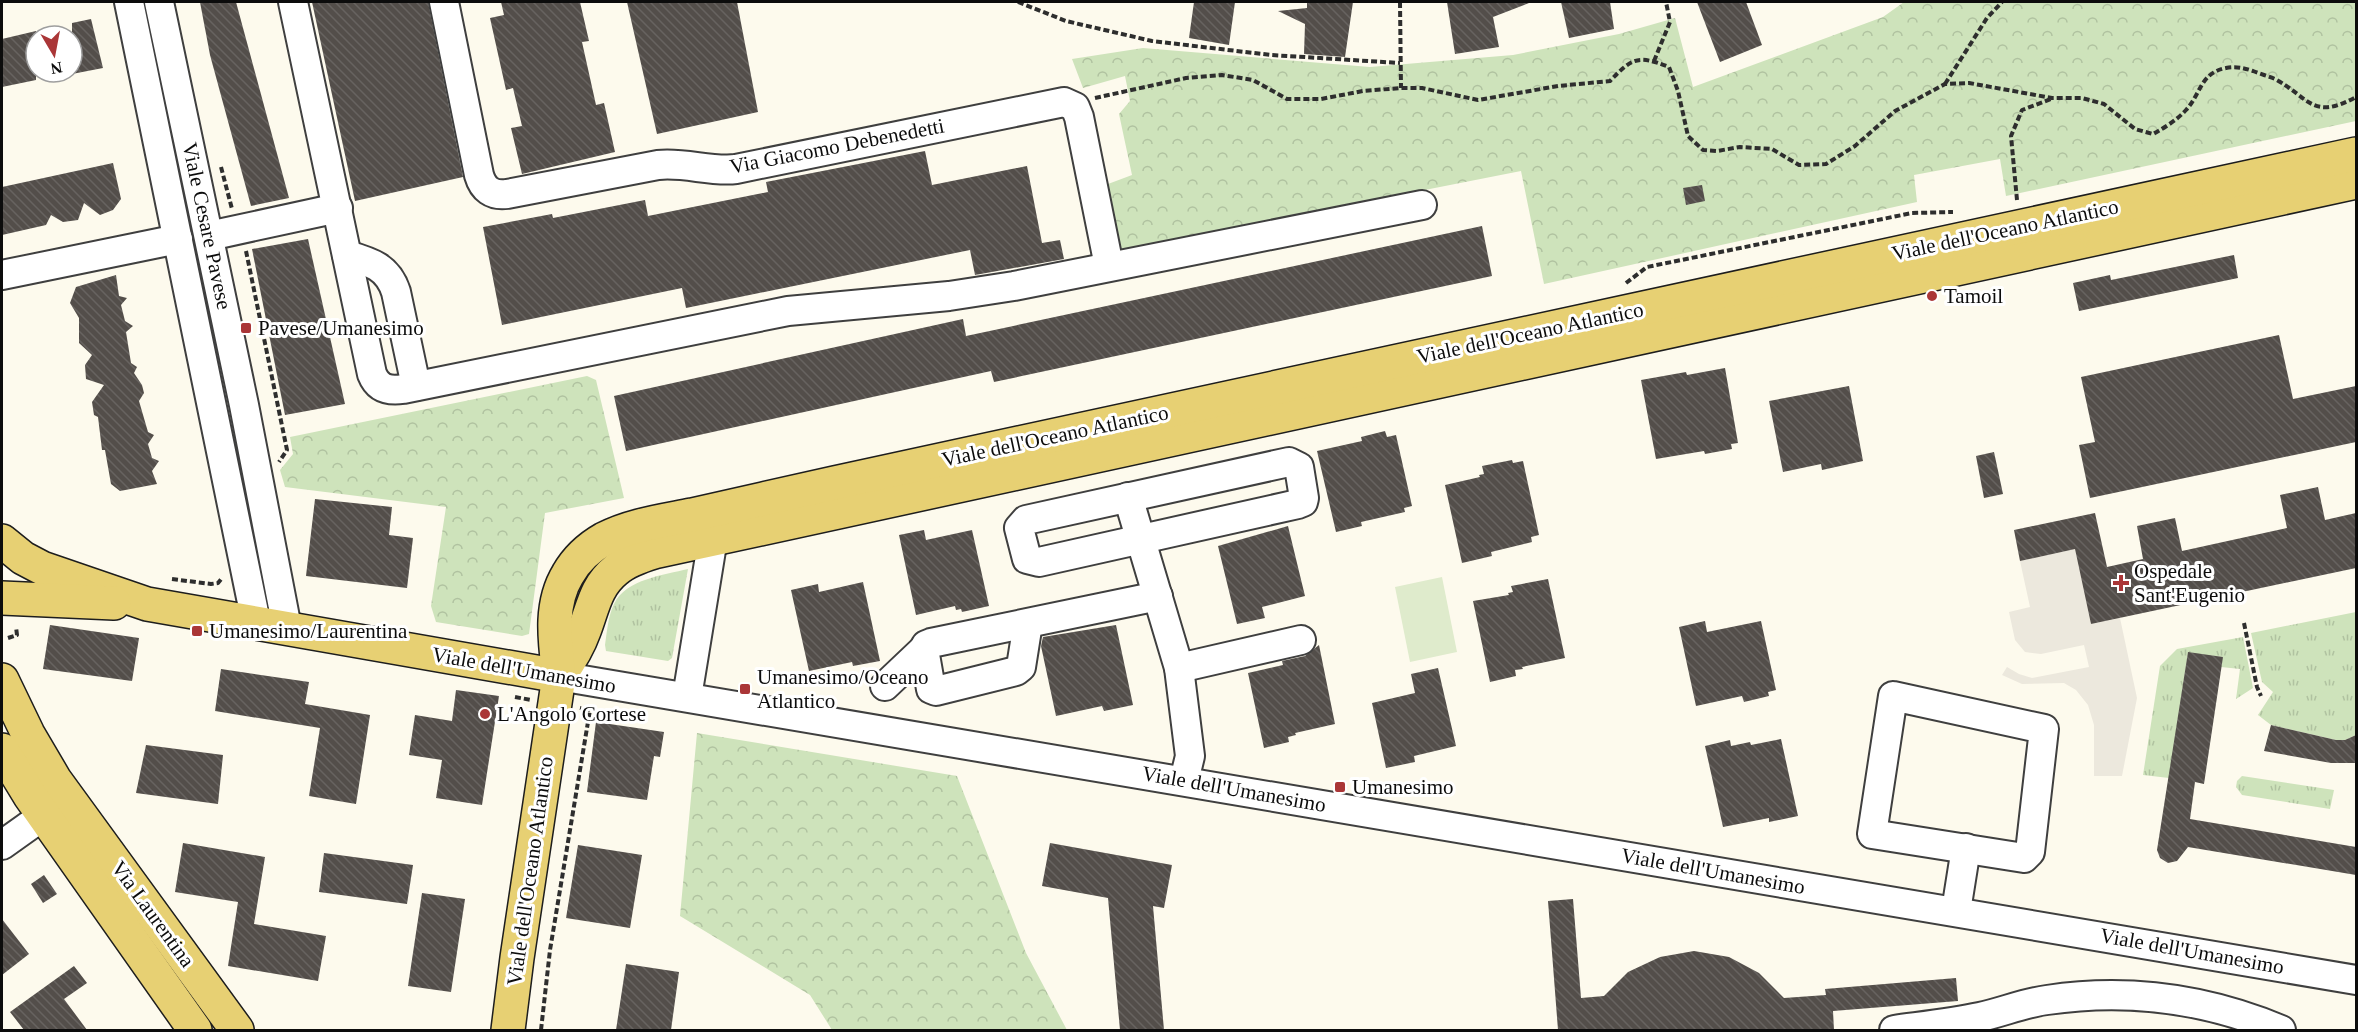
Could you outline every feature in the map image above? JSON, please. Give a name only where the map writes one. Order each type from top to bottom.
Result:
[{"type":"main road","name":"Viale dell'Oceano Atlantico","points":[[708,525],[2020,227],[2356,154]]},
{"type":"main road","name":"Viale dell'Oceano Atlantico","points":[[708,525],[2356,182]]},
{"type":"main road","points":[[559,676],[578,646],[597,591],[616,569],[708,525]]},
{"type":"main road","name":"Viale dell'Umanesimo","points":[[2,541],[23,558],[53,573],[147,604]]},
{"type":"main road","name":"Viale dell'Umanesimo","points":[[9,612],[65,602],[147,604],[559,676]]},
{"type":"main road","name":"Viale dell'Oceano Atlantico","points":[[508,1030],[516,958],[559,676]]},
{"type":"main road","name":"Via Laurentina","points":[[2,680],[28,734],[56,806],[195,1030]]},
{"type":"main road","name":"Via Laurentina","points":[[2,750],[56,806],[237,1030]]},
{"type":"street","points":[[293,2],[374,379],[387,389],[416,387],[788,311],[964,294],[1422,205]]},
{"type":"street","name":"Via Giacomo Debenedetti","points":[[444,2],[479,175],[486,189],[495,194],[507,194],[658,165],[682,164],[713,169],[736,168],[1053,103],[1070,103]]},
{"type":"street","points":[[132,15],[161,11]]},
{"type":"street","name":"Viale Cesare Pavese","points":[[161,11],[244,405],[271,625]]},
{"type":"street","name":"Viale Cesare Pavese","points":[[132,15],[214,410],[271,625]]},
{"type":"street","points":[[1070,103],[1075,107],[1079,117],[1109,266]]},
{"type":"street","points":[[209,236],[338,208]]},
{"type":"street","name":"Viale Cesare Pavese","points":[[2,275],[178,239]]},
{"type":"street","points":[[348,255],[376,264],[390,278],[396,292],[416,387]]},
{"type":"street","points":[[214,410],[244,405]]},
{"type":"street","points":[[1289,462],[1299,467],[1303,502],[1039,562],[1027,559],[1019,528],[1021,523],[1128,497],[1289,462]]},
{"type":"street","points":[[1128,497],[1179,668],[1190,756],[1184,781]]},
{"type":"street","points":[[687,697],[708,525]]},
{"type":"street","points":[[885,686],[926,645],[931,643],[1158,596]]},
{"type":"street","points":[[924,649],[931,689],[936,691],[1016,671],[1021,667],[1028,623]]},
{"type":"street","points":[[1179,668],[1301,640]]},
{"type":"street","name":"Viale dell'Umanesimo","points":[[559,676],[2356,980]]},
{"type":"street","points":[[1893,696],[2043,729],[2030,852],[2024,858],[1956,847],[1872,834],[1893,696]]},
{"type":"street","points":[[2,845],[56,806]]},
{"type":"street","points":[[1947,910],[1956,847]]},
{"type":"street","points":[[1894,1030],[1980,1017],[2045,1000],[2077,996],[2116,996],[2158,998],[2211,1006],[2281,1030]]},
{"type":"path","points":[[1018,2],[1066,21],[1152,41],[1271,55],[1400,63]]},
{"type":"path","points":[[1400,2],[1401,88]]},
{"type":"path","points":[[1654,61],[1670,22],[1666,2]]},
{"type":"path","points":[[1945,84],[1987,18],[2002,2]]},
{"type":"path","points":[[1070,103],[1186,78],[1222,75],[1253,80],[1287,99],[1321,99],[1363,91],[1422,88],[1478,100],[1558,86],[1610,81],[1627,63],[1641,60],[1654,61],[1669,67],[1678,91],[1688,136],[1703,150],[1717,152],[1740,147],[1772,150],[1799,165],[1826,164],[1855,146],[1895,111],[1945,84],[1969,83],[2052,98],[2082,98],[2104,104],[2135,129],[2153,134],[2187,109],[2204,79],[2224,68],[2241,67],[2275,80],[2308,104],[2325,108],[2342,105],[2356,97]]},
{"type":"path","points":[[2020,227],[2011,136],[2022,110],[2052,98]]},
{"type":"path","points":[[245,247],[287,450],[275,469]]},
{"type":"path","points":[[8,638],[17,635],[9,612]]},
{"type":"path","points":[[2244,623],[2261,696]]},
{"type":"path","points":[[541,1030],[550,950],[590,710],[586,709]]},
{"type":"green space","points":[[1904,2],[2356,2],[2356,121],[2006,196],[2000,159],[1914,175],[1917,202],[1544,284],[1521,171],[1116,251],[1100,187],[1132,175],[1119,114],[1130,101],[1125,76],[1083,88],[1072,59],[1143,48],[1370,67],[1513,55],[1619,34],[1675,18],[1693,87],[1883,17]]},
{"type":"green space","points":[[587,376],[596,380],[624,498],[545,513],[529,634],[522,636],[436,622],[431,606],[446,507],[285,487],[280,470],[293,454],[290,437]]},
{"type":"green space","points":[[688,569],[672,658],[668,661],[606,651],[609,619],[614,604],[627,589],[646,579]]},
{"type":"green space","points":[[1442,577],[1457,652],[1410,662],[1395,587]]},
{"type":"green space","points":[[2356,612],[2356,735],[2345,740],[2336,740],[2271,725],[2258,715],[2273,692],[2262,682],[2251,633]]},
{"type":"green space","points":[[2243,637],[2253,688],[2236,699],[2240,669],[2221,667],[2222,657],[2188,653],[2169,778],[2143,775],[2160,666],[2177,649]]},
{"type":"green space","points":[[697,733],[957,776],[1026,953],[1067,1030],[832,1030],[810,995],[680,916]]},
{"type":"green space","points":[[2242,776],[2334,790],[2330,809],[2242,795],[2236,787],[2237,781]]},
{"type":"shaded area","points":[[2075,549],[2091,624],[2120,618],[2137,698],[2122,776],[2094,776],[2094,725],[2088,705],[2076,690],[2064,683],[2022,684],[2002,675],[2007,667],[2032,678],[2089,667],[2084,645],[2041,654],[2025,652],[2015,640],[2009,612],[2030,607],[2020,561]]},
{"type":"building","points":[[200,2],[236,2],[289,198],[251,206],[210,55]]},
{"type":"building","points":[[312,2],[428,2],[463,177],[355,201]]},
{"type":"building","points":[[501,2],[580,2],[589,41],[582,42],[596,105],[604,103],[615,152],[522,174],[511,128],[522,126],[513,88],[506,90],[490,18],[504,15]]},
{"type":"building","points":[[627,2],[737,2],[758,112],[657,134]]},
{"type":"building","points":[[1194,2],[1235,2],[1229,45],[1189,38]]},
{"type":"building","points":[[1307,2],[1353,2],[1345,57],[1304,54],[1305,24],[1278,11],[1307,8]]},
{"type":"building","points":[[1447,2],[1529,3],[1493,17],[1499,47],[1455,54]]},
{"type":"building","points":[[1561,2],[1610,2],[1614,29],[1569,38]]},
{"type":"building","points":[[1697,2],[1746,2],[1762,45],[1720,62]]},
{"type":"building","points":[[91,19],[103,68],[84,72],[84,24],[72,23]]},
{"type":"building","points":[[24,34],[24,82],[2,87],[2,39]]},
{"type":"building","points":[[925,151],[932,185],[1027,166],[1042,243],[1060,240],[1064,259],[975,275],[970,250],[686,308],[682,288],[502,325],[483,227],[552,214],[553,218],[645,200],[648,216],[768,192],[766,182]]},
{"type":"building","points":[[113,163],[121,199],[113,210],[100,215],[84,203],[78,220],[63,222],[51,215],[46,225],[2,235],[2,187]]},
{"type":"building","points":[[1702,185],[1705,201],[1686,205],[1683,188]]},
{"type":"building","points":[[1482,226],[1492,276],[994,382],[991,371],[626,451],[614,396],[963,319],[966,336]]},
{"type":"building","points":[[308,239],[345,404],[285,415],[252,249]]},
{"type":"building","points":[[2234,255],[2238,278],[2079,311],[2073,283],[2110,275],[2111,280]]},
{"type":"building","points":[[116,275],[119,296],[127,298],[121,305],[125,321],[133,326],[126,332],[131,363],[137,367],[134,373],[144,393],[139,401],[148,432],[154,435],[148,444],[152,458],[159,461],[152,471],[157,484],[120,491],[111,484],[105,450],[102,450],[98,417],[94,415],[92,402],[104,385],[86,379],[85,365],[92,355],[79,343],[79,318],[70,303],[76,287]]},
{"type":"building","points":[[2279,335],[2293,399],[2356,386],[2356,442],[2090,498],[2079,445],[2095,442],[2081,377]]},
{"type":"building","points":[[1725,368],[1738,443],[1731,444],[1732,449],[1656,459],[1641,380]]},
{"type":"building","points":[[1849,386],[1863,461],[1822,470],[1821,464],[1783,472],[1769,401]]},
{"type":"building","points":[[1385,431],[1387,437],[1396,435],[1412,506],[1404,508],[1405,512],[1361,522],[1362,526],[1336,532],[1317,451],[1362,441],[1361,437]]},
{"type":"building","points":[[1994,452],[2003,494],[1984,498],[1976,456]]},
{"type":"building","points":[[1512,460],[1513,463],[1523,461],[1539,535],[1531,537],[1532,542],[1491,552],[1492,556],[1462,563],[1445,485],[1480,477],[1479,475],[1484,474],[1482,466]]},
{"type":"building","points":[[2318,487],[2325,520],[2356,513],[2356,568],[2091,624],[2075,549],[2020,561],[2014,530],[2095,513],[2107,567],[2143,559],[2137,526],[2175,518],[2182,551],[2287,528],[2280,495]]},
{"type":"building","points":[[315,499],[392,507],[389,535],[413,538],[407,588],[306,576]]},
{"type":"building","points":[[1288,526],[1305,596],[1262,607],[1265,618],[1237,624],[1218,546]]},
{"type":"building","points":[[924,530],[926,540],[972,530],[989,606],[962,612],[961,609],[956,610],[955,606],[916,615],[899,535]]},
{"type":"building","points":[[1548,579],[1565,658],[1522,667],[1523,669],[1515,670],[1516,676],[1490,682],[1473,601],[1509,595],[1508,593],[1513,592],[1511,586]]},
{"type":"building","points":[[863,582],[880,661],[853,666],[852,662],[809,671],[791,590],[818,584],[819,592]]},
{"type":"building","points":[[1705,621],[1707,632],[1761,621],[1776,690],[1768,692],[1769,696],[1744,702],[1742,696],[1696,706],[1679,627]]},
{"type":"building","points":[[50,625],[139,638],[132,681],[43,669]]},
{"type":"building","points":[[1116,625],[1133,705],[1104,711],[1102,706],[1056,716],[1041,646],[1043,637]]},
{"type":"building","points":[[1319,645],[1335,724],[1295,733],[1296,735],[1288,737],[1289,742],[1264,748],[1248,673],[1283,665],[1282,661],[1305,656]]},
{"type":"building","points":[[2188,652],[2223,657],[2204,784],[2195,782],[2190,819],[2356,847],[2356,875],[2188,847],[2177,861],[2168,863],[2160,858],[2157,850]]},
{"type":"building","points":[[1438,668],[1456,746],[1414,756],[1415,762],[1386,768],[1372,703],[1415,693],[1411,674]]},
{"type":"building","points":[[221,669],[309,682],[305,704],[370,715],[356,804],[309,796],[320,728],[215,711]]},
{"type":"building","points":[[456,690],[499,696],[482,805],[436,798],[442,760],[409,755],[415,715],[452,721]]},
{"type":"building","points":[[596,722],[664,732],[660,757],[654,756],[647,800],[587,792]]},
{"type":"building","points":[[2271,725],[2336,740],[2345,740],[2356,735],[2356,763],[2331,763],[2264,751]]},
{"type":"building","points":[[1781,739],[1798,816],[1769,822],[1769,818],[1723,827],[1705,746],[1730,740],[1731,746]]},
{"type":"building","points":[[146,745],[223,755],[218,804],[136,793]]},
{"type":"building","points":[[183,843],[265,857],[254,924],[326,936],[318,981],[228,966],[238,902],[175,892]]},
{"type":"building","points":[[1050,843],[1172,865],[1164,908],[1153,906],[1164,1030],[1120,1030],[1108,898],[1042,886]]},
{"type":"building","points":[[578,845],[642,855],[630,928],[566,918]]},
{"type":"building","points":[[324,853],[413,865],[407,904],[319,892]]},
{"type":"building","points":[[44,875],[57,894],[43,903],[31,884]]},
{"type":"building","points":[[422,893],[465,899],[451,992],[408,986]]},
{"type":"building","points":[[1573,899],[1581,998],[1604,996],[1628,972],[1660,957],[1694,951],[1729,957],[1759,973],[1784,998],[1826,995],[1825,989],[1956,978],[1958,1001],[1833,1011],[1834,1030],[1558,1030],[1548,901]]},
{"type":"building","points":[[2,919],[29,954],[2,975]]},
{"type":"building","points":[[626,964],[679,972],[671,1030],[616,1030]]},
{"type":"building","points":[[74,966],[87,983],[64,999],[87,1030],[24,1030],[10,1012]]},
{"type":"place","name":"Tamoil","points":[[1932,296]]},
{"type":"place","name":"Pavese/Umanesimo","points":[[246,328]]},
{"type":"place","name":"Ospedale Sant'Eugenio","points":[[2121,583]]},
{"type":"place","name":"Umanesimo/Laurentina","points":[[197,631]]},
{"type":"place","name":"Umanesimo/Oceano Atlantico","points":[[745,689]]},
{"type":"place","name":"L'Angolo Cortese","points":[[485,714]]},
{"type":"place","name":"Umanesimo","points":[[1340,787]]}]
